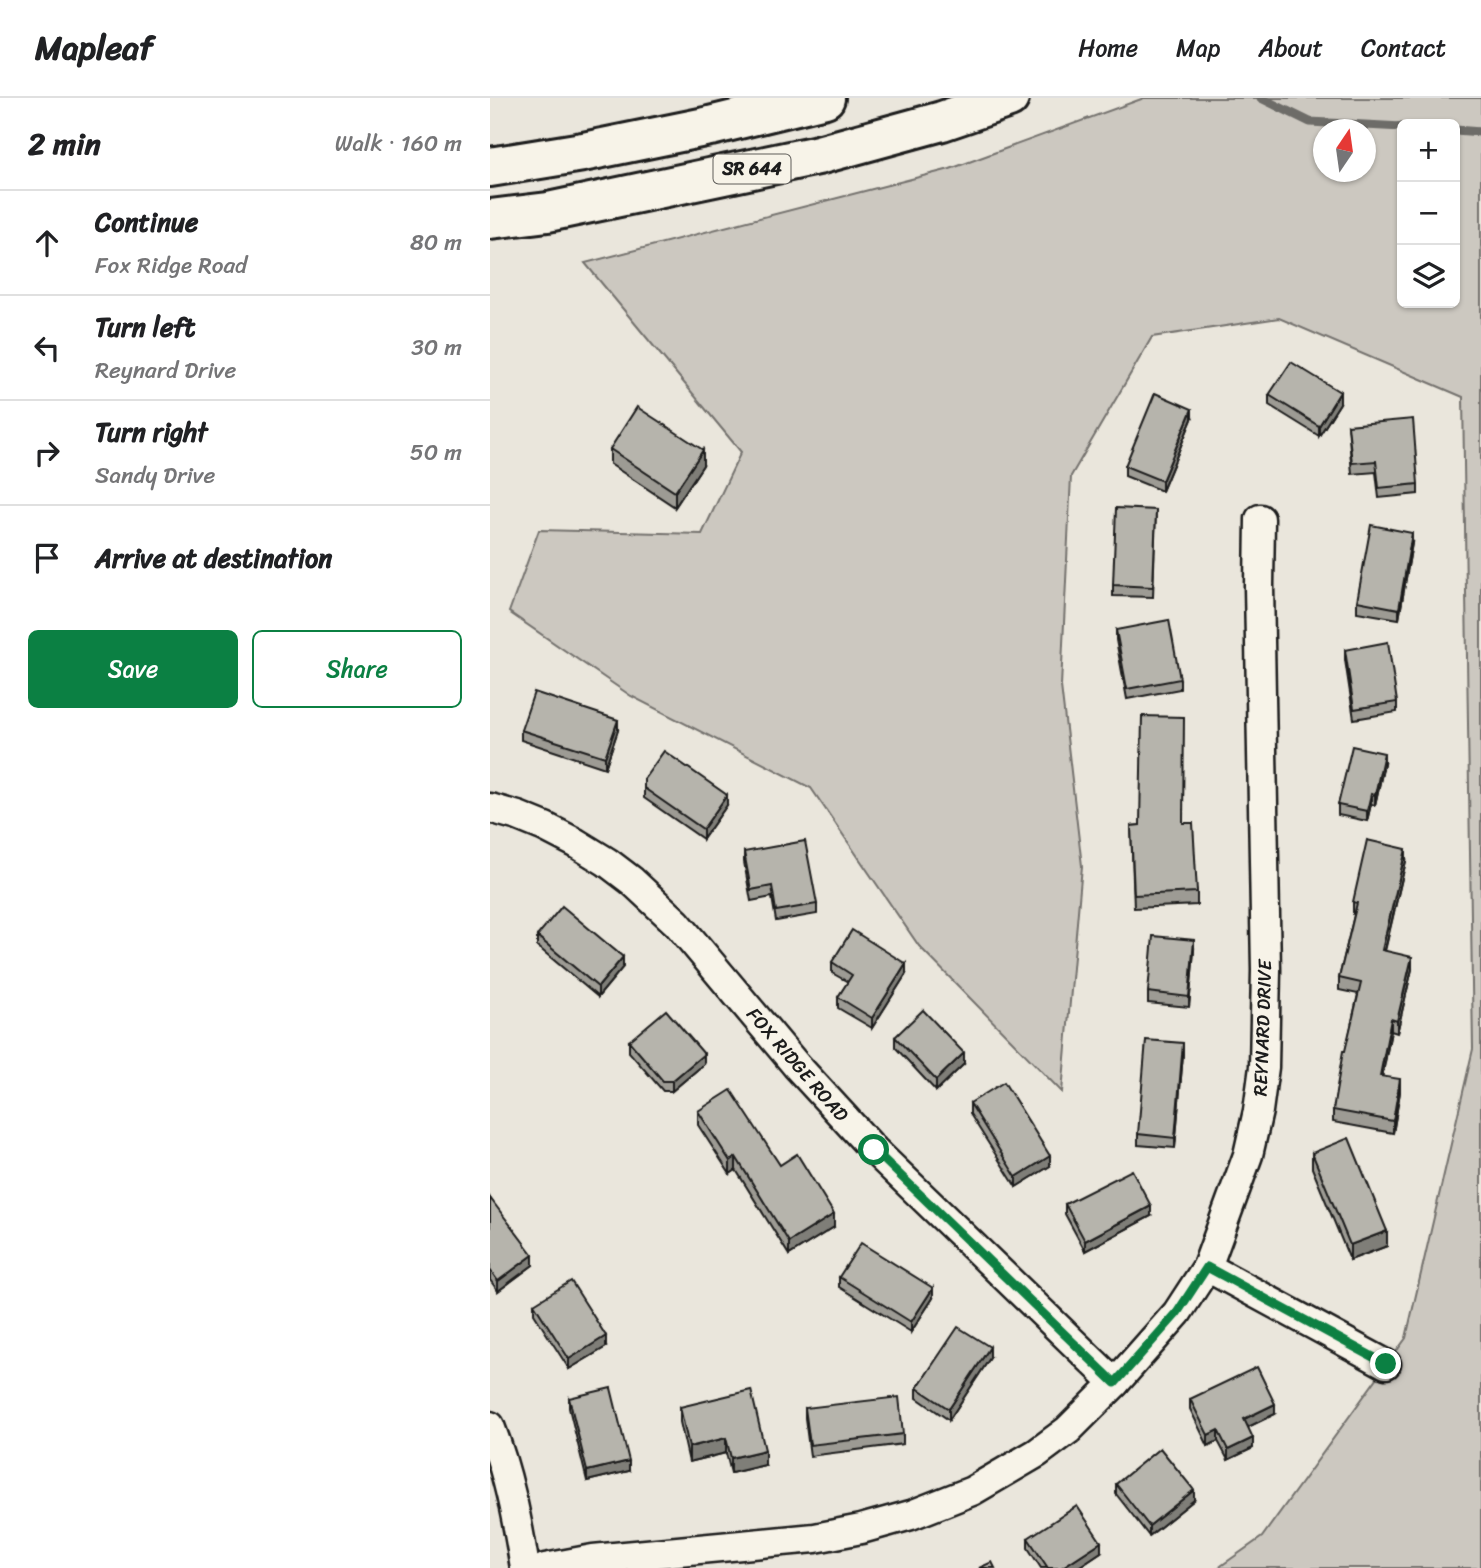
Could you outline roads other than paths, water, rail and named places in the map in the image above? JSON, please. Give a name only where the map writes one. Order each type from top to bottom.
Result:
[{"type":"main road","points":[[490,167],[710,126],[825,98]]},
{"type":"main road","name":"SR 644","points":[[490,219],[548,212],[818,155],[942,121],[1009,98]]},
{"type":"street","name":"REYNARD DRIVE","points":[[545,1568],[593,1559],[815,1538],[911,1515],[972,1491],[1037,1453],[1068,1430],[1115,1383],[1177,1313],[1207,1267],[1248,1154],[1264,1067],[1266,970],[1259,586],[1261,519]]},
{"type":"street","name":"FOX RIDGE ROAD","points":[[490,808],[518,816],[566,838],[607,862],[632,881],[677,923],[796,1065],[874,1150],[1115,1383]]},
{"type":"street","points":[[1207,1267],[1386,1364]]},
{"type":"street","points":[[490,1426],[513,1497],[525,1568]]},
{"type":"waterway","points":[[1261,98],[1310,122],[1397,127]]},
{"type":"waterway","points":[[1460,130],[1481,132]]}]
